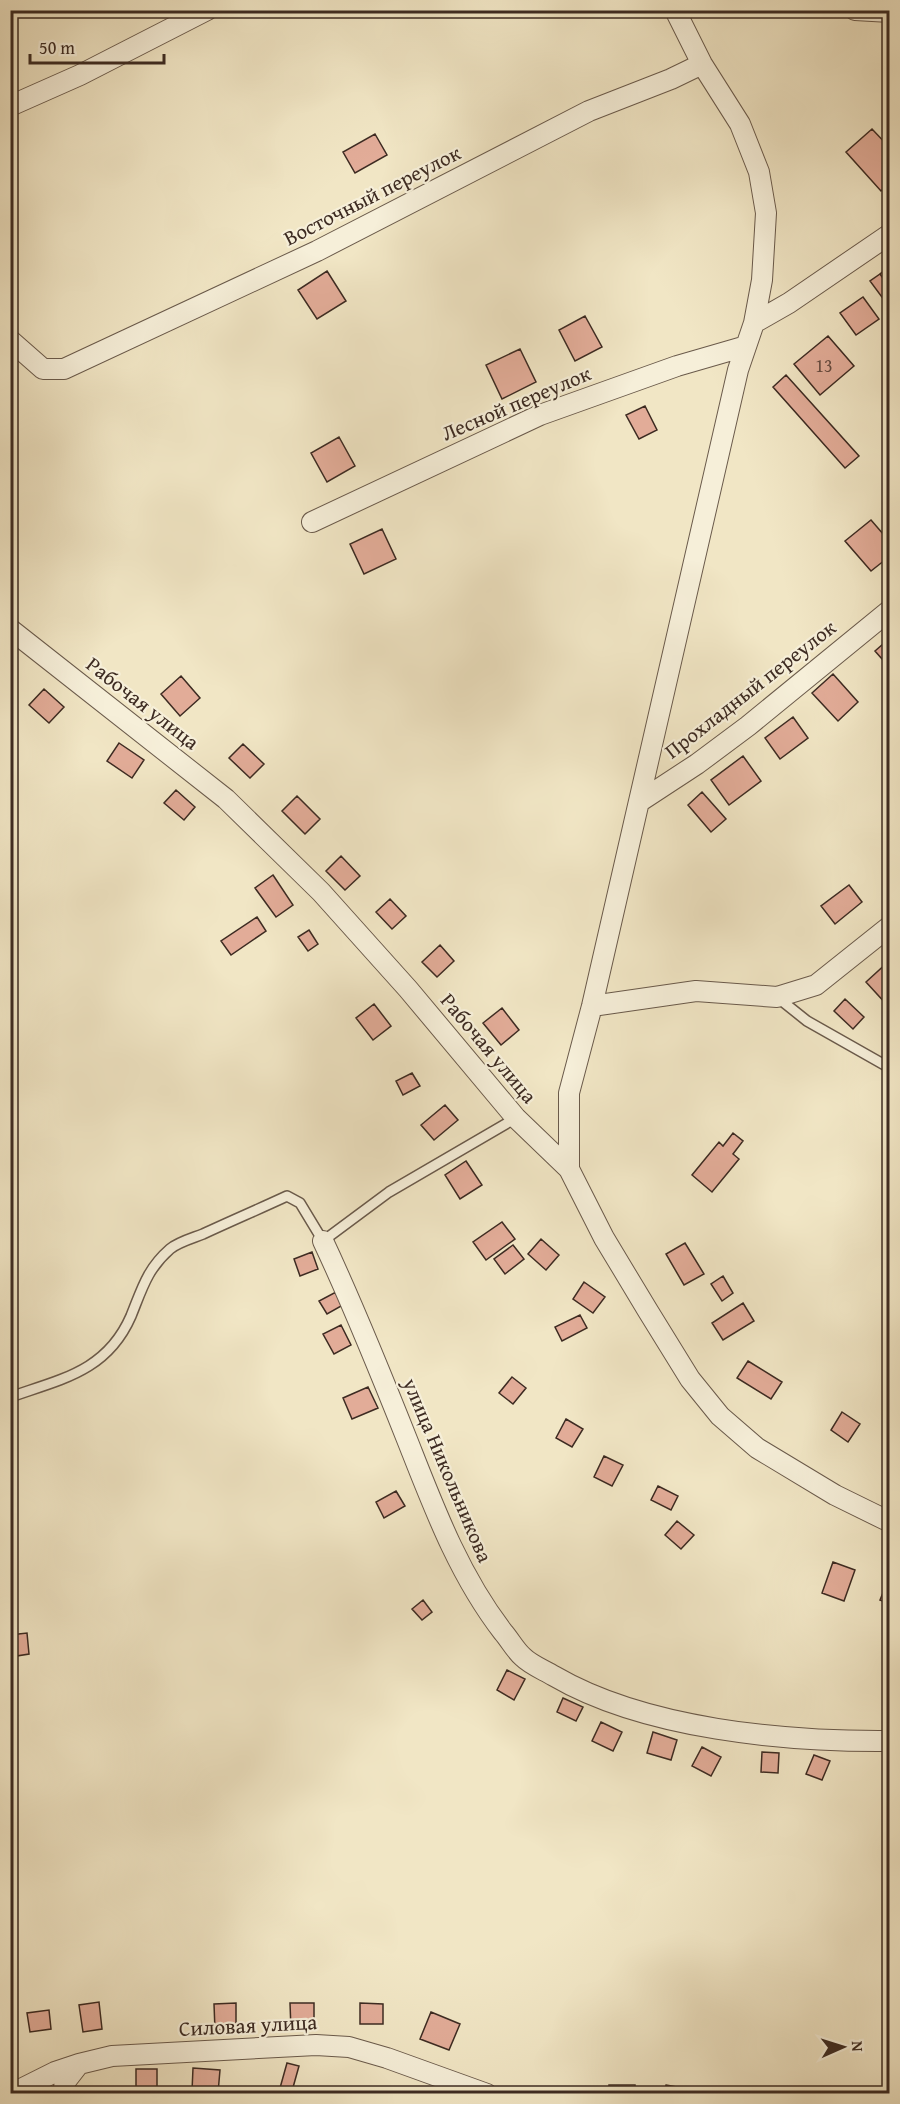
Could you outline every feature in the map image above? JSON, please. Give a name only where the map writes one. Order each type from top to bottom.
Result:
[{"type":"street","points":[[10,106],[80,75],[207,10]]},
{"type":"street","points":[[569,1169],[569,1093],[592,1006],[738,370],[754,323],[762,279],[766,213],[759,172],[740,124],[702,64],[675,10]]},
{"type":"street","points":[[855,10],[890,12]]},
{"type":"street","name":"Восточный переулок","points":[[10,340],[43,369],[64,369],[316,251],[589,111],[671,79],[702,64]]},
{"type":"street","points":[[754,323],[789,303],[890,234]]},
{"type":"street","name":"Лесной переулок","points":[[312,522],[540,415],[677,366],[746,346]]},
{"type":"street","name":"Прохладный переулок","points":[[639,802],[697,764],[748,726],[890,610]]},
{"type":"street","name":"Рабочая улица","points":[[10,629],[226,799],[321,892],[408,990],[516,1118],[569,1169],[604,1238],[648,1311],[690,1379],[720,1416],[758,1448],[835,1495],[890,1522]]},
{"type":"street","points":[[592,1006],[696,991],[777,997],[816,985],[890,927]]},
{"type":"street","name":"улица Никольникова","points":[[323,1240],[352,1304],[450,1546],[486,1609],[523,1658],[572,1686],[629,1709],[689,1723],[769,1735],[849,1741],[890,1741]]},
{"type":"street","name":"Силовая улица","points":[[18,2092],[55,2072],[79,2064],[123,2056],[316,2045],[349,2047],[407,2064],[487,2094]]},
{"type":"street","points":[[63,2094],[65,2082],[79,2064]]},
{"type":"lane","points":[[777,997],[807,1021],[890,1068]]},
{"type":"lane","points":[[10,1397],[77,1374],[103,1356],[120,1337],[139,1291],[154,1267],[171,1248],[287,1196],[300,1203],[323,1240],[389,1192],[516,1118]]},
{"type":"building","points":[[872,129],[890,148],[890,183],[881,191],[846,152]]},
{"type":"building","points":[[375,134],[387,155],[355,173],[343,152]]},
{"type":"building","points":[[890,268],[890,288],[880,274]]},
{"type":"building","points":[[327,271],[346,301],[317,319],[298,290]]},
{"type":"building","points":[[880,274],[890,288],[890,308],[870,281]]},
{"type":"building","points":[[863,297],[879,319],[856,335],[840,313]]},
{"type":"building","points":[[585,316],[602,347],[575,361],[559,330]]},
{"type":"building","points":[[828,336],[854,366],[820,395],[794,364]]},
{"type":"building","points":[[520,349],[536,382],[502,399],[486,365]]},
{"type":"building","points":[[786,375],[859,456],[845,468],[773,387]]},
{"type":"building","points":[[645,406],[657,430],[639,439],[626,415]]},
{"type":"building","points":[[339,437],[355,466],[327,482],[311,453]]},
{"type":"building","points":[[871,520],[890,542],[890,556],[871,571],[845,541]]},
{"type":"building","points":[[382,529],[396,559],[364,574],[350,544]]},
{"type":"building","points":[[890,638],[890,668],[875,651]]},
{"type":"building","points":[[833,674],[858,702],[838,721],[812,693]]},
{"type":"building","points":[[181,676],[200,698],[180,716],[161,694]]},
{"type":"building","points":[[44,689],[64,707],[49,723],[29,705]]},
{"type":"building","points":[[793,717],[808,738],[780,759],[765,738]]},
{"type":"building","points":[[119,743],[144,760],[132,778],[107,761]]},
{"type":"building","points":[[243,744],[264,764],[250,778],[229,758]]},
{"type":"building","points":[[743,756],[761,781],[729,805],[711,780]]},
{"type":"building","points":[[176,790],[195,807],[184,820],[164,803]]},
{"type":"building","points":[[702,792],[726,819],[711,832],[688,805]]},
{"type":"building","points":[[297,796],[320,819],[305,834],[282,811]]},
{"type":"building","points":[[341,856],[360,876],[345,890],[326,871]]},
{"type":"building","points":[[273,875],[293,905],[276,917],[255,888]]},
{"type":"building","points":[[849,885],[862,902],[835,924],[821,906]]},
{"type":"building","points":[[390,899],[406,916],[392,929],[376,912]]},
{"type":"building","points":[[257,917],[266,931],[231,955],[221,941]]},
{"type":"building","points":[[309,930],[318,944],[308,951],[298,937]]},
{"type":"building","points":[[440,945],[454,961],[437,977],[422,962]]},
{"type":"building","points":[[888,962],[890,1005],[888,1006],[866,982]]},
{"type":"building","points":[[845,999],[864,1017],[853,1029],[834,1011]]},
{"type":"building","points":[[374,1004],[391,1026],[373,1040],[356,1018]]},
{"type":"building","points":[[502,1008],[519,1030],[501,1045],[483,1023]]},
{"type":"building","points":[[412,1073],[420,1086],[403,1095],[396,1081]]},
{"type":"building","points":[[445,1105],[458,1120],[434,1140],[421,1125]]},
{"type":"building","points":[[733,1133],[743,1141],[733,1154],[739,1159],[712,1192],[692,1175],[719,1142],[723,1146]]},
{"type":"building","points":[[466,1161],[482,1185],[460,1199],[445,1175]]},
{"type":"building","points":[[502,1222],[515,1239],[486,1260],[473,1242]]},
{"type":"building","points":[[541,1239],[559,1255],[546,1270],[528,1254]]},
{"type":"building","points":[[685,1243],[704,1274],[684,1285],[666,1254]]},
{"type":"building","points":[[513,1245],[524,1259],[505,1274],[494,1259]]},
{"type":"building","points":[[312,1252],[318,1269],[300,1276],[294,1259]]},
{"type":"building","points":[[723,1276],[733,1293],[722,1301],[711,1284]]},
{"type":"building","points":[[584,1282],[605,1297],[593,1313],[573,1299]]},
{"type":"building","points":[[336,1292],[343,1305],[327,1314],[319,1301]]},
{"type":"building","points":[[743,1303],[754,1321],[723,1340],[712,1323]]},
{"type":"building","points":[[580,1315],[587,1328],[562,1341],[555,1327]]},
{"type":"building","points":[[341,1325],[351,1345],[334,1354],[323,1334]]},
{"type":"building","points":[[748,1361],[782,1382],[771,1399],[737,1378]]},
{"type":"building","points":[[512,1377],[526,1388],[513,1404],[499,1393]]},
{"type":"building","points":[[368,1387],[378,1408],[352,1419],[343,1398]]},
{"type":"building","points":[[842,1412],[860,1424],[848,1442],[831,1430]]},
{"type":"building","points":[[566,1419],[583,1429],[572,1447],[556,1438]]},
{"type":"building","points":[[604,1456],[623,1465],[612,1486],[594,1477]]},
{"type":"building","points":[[658,1486],[678,1496],[671,1510],[651,1500]]},
{"type":"building","points":[[396,1491],[405,1506],[384,1518],[376,1502]]},
{"type":"building","points":[[677,1521],[694,1535],[681,1549],[665,1535]]},
{"type":"building","points":[[833,1562],[855,1570],[844,1601],[822,1593]]},
{"type":"building","points":[[890,1578],[890,1604],[880,1600]]},
{"type":"building","points":[[423,1600],[432,1612],[422,1620],[412,1609]]},
{"type":"building","points":[[27,1633],[29,1654],[10,1657],[10,1635]]},
{"type":"building","points":[[507,1670],[525,1679],[514,1700],[497,1690]]},
{"type":"building","points":[[563,1698],[583,1707],[576,1721],[557,1712]]},
{"type":"building","points":[[601,1722],[622,1732],[613,1751],[592,1741]]},
{"type":"building","points":[[653,1732],[677,1740],[671,1760],[647,1753]]},
{"type":"building","points":[[702,1747],[721,1757],[711,1776],[692,1766]]},
{"type":"building","points":[[762,1752],[779,1753],[778,1773],[761,1772]]},
{"type":"building","points":[[814,1755],[830,1761],[822,1780],[806,1774]]},
{"type":"building","points":[[99,2002],[102,2029],[83,2032],[79,2005]]},
{"type":"building","points":[[236,2003],[236,2029],[215,2030],[214,2004]]},
{"type":"building","points":[[290,2003],[314,2003],[314,2030],[291,2030]]},
{"type":"building","points":[[360,2003],[383,2004],[383,2024],[360,2024]]},
{"type":"building","points":[[49,2010],[51,2029],[30,2032],[27,2013]]},
{"type":"building","points":[[431,2012],[460,2024],[449,2050],[420,2039]]},
{"type":"building","points":[[287,2063],[299,2066],[292,2091],[280,2088]]},
{"type":"building","points":[[193,2068],[220,2070],[218,2093],[192,2091]]},
{"type":"building","points":[[136,2069],[157,2069],[157,2093],[136,2093]]},
{"type":"building","points":[[609,2085],[635,2085],[635,2094],[609,2094]]},
{"type":"building","points":[[666,2085],[683,2088],[682,2094],[664,2094]]}]
